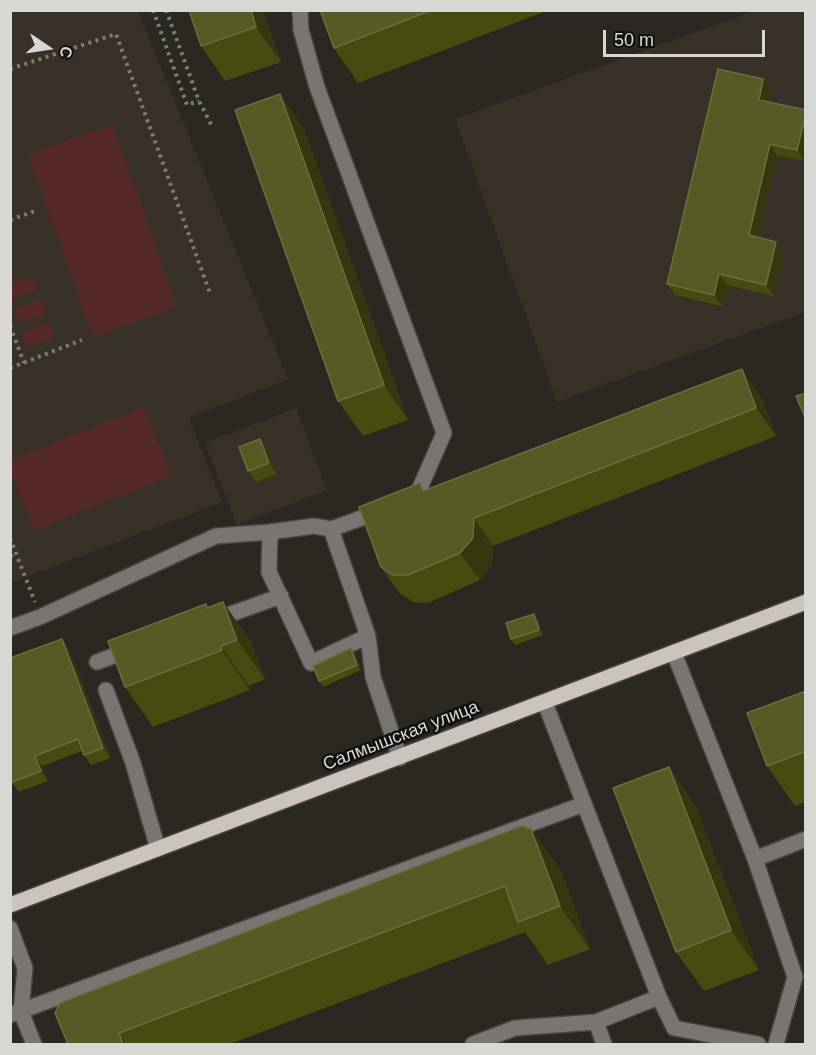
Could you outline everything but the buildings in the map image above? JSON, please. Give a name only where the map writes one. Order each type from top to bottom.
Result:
[{"type":"main road","name":"Салмышская улица","points":[[10,905],[806,602]]},
{"type":"lane","points":[[10,628],[40,618],[216,536],[314,526],[331,529],[415,499],[444,433],[317,87],[301,30],[300,10]]},
{"type":"lane","points":[[331,529],[368,636],[373,677],[400,758]]},
{"type":"lane","points":[[270,532],[268,572],[311,663],[368,636]]},
{"type":"lane","points":[[195,627],[281,596]]},
{"type":"lane","points":[[97,662],[151,642]]},
{"type":"lane","points":[[674,653],[800,975],[776,1044]]},
{"type":"lane","points":[[106,690],[133,763],[158,849]]},
{"type":"lane","points":[[545,703],[659,997],[674,1028],[758,1044]]},
{"type":"lane","points":[[16,1013],[584,804]]},
{"type":"lane","points":[[755,859],[806,839]]},
{"type":"lane","points":[[10,928],[25,968],[16,1013],[34,1044]]},
{"type":"lane","points":[[473,1044],[515,1028],[596,1022],[659,997]]},
{"type":"lane","points":[[596,1022],[604,1044]]},
{"type":"path","points":[[153,10],[187,105],[199,101]]},
{"type":"path","points":[[166,10],[199,101],[213,128]]},
{"type":"path","points":[[10,69],[116,34],[210,292]]},
{"type":"path","points":[[10,220],[36,211]]},
{"type":"path","points":[[10,326],[24,363]]},
{"type":"path","points":[[10,368],[82,340]]},
{"type":"path","points":[[10,538],[40,618]]},
{"type":"path","points":[[10,556],[16,554]]},
{"type":"shaded area","points":[[11,11],[138,11],[288,379],[189,418],[222,502],[11,583]]},
{"type":"shaded area","points":[[754,11],[804,11],[806,14],[805,312],[557,402],[455,119]]},
{"type":"shaded area","points":[[113,124],[177,307],[93,337],[28,154]]},
{"type":"shaded area","points":[[33,276],[38,290],[11,300],[11,284]]},
{"type":"shaded area","points":[[41,299],[47,313],[18,324],[13,309]]},
{"type":"shaded area","points":[[50,322],[55,337],[26,348],[21,333]]},
{"type":"shaded area","points":[[144,407],[172,476],[34,530],[11,470],[11,460]]},
{"type":"shaded area","points":[[296,408],[327,490],[237,525],[205,443]]}]
